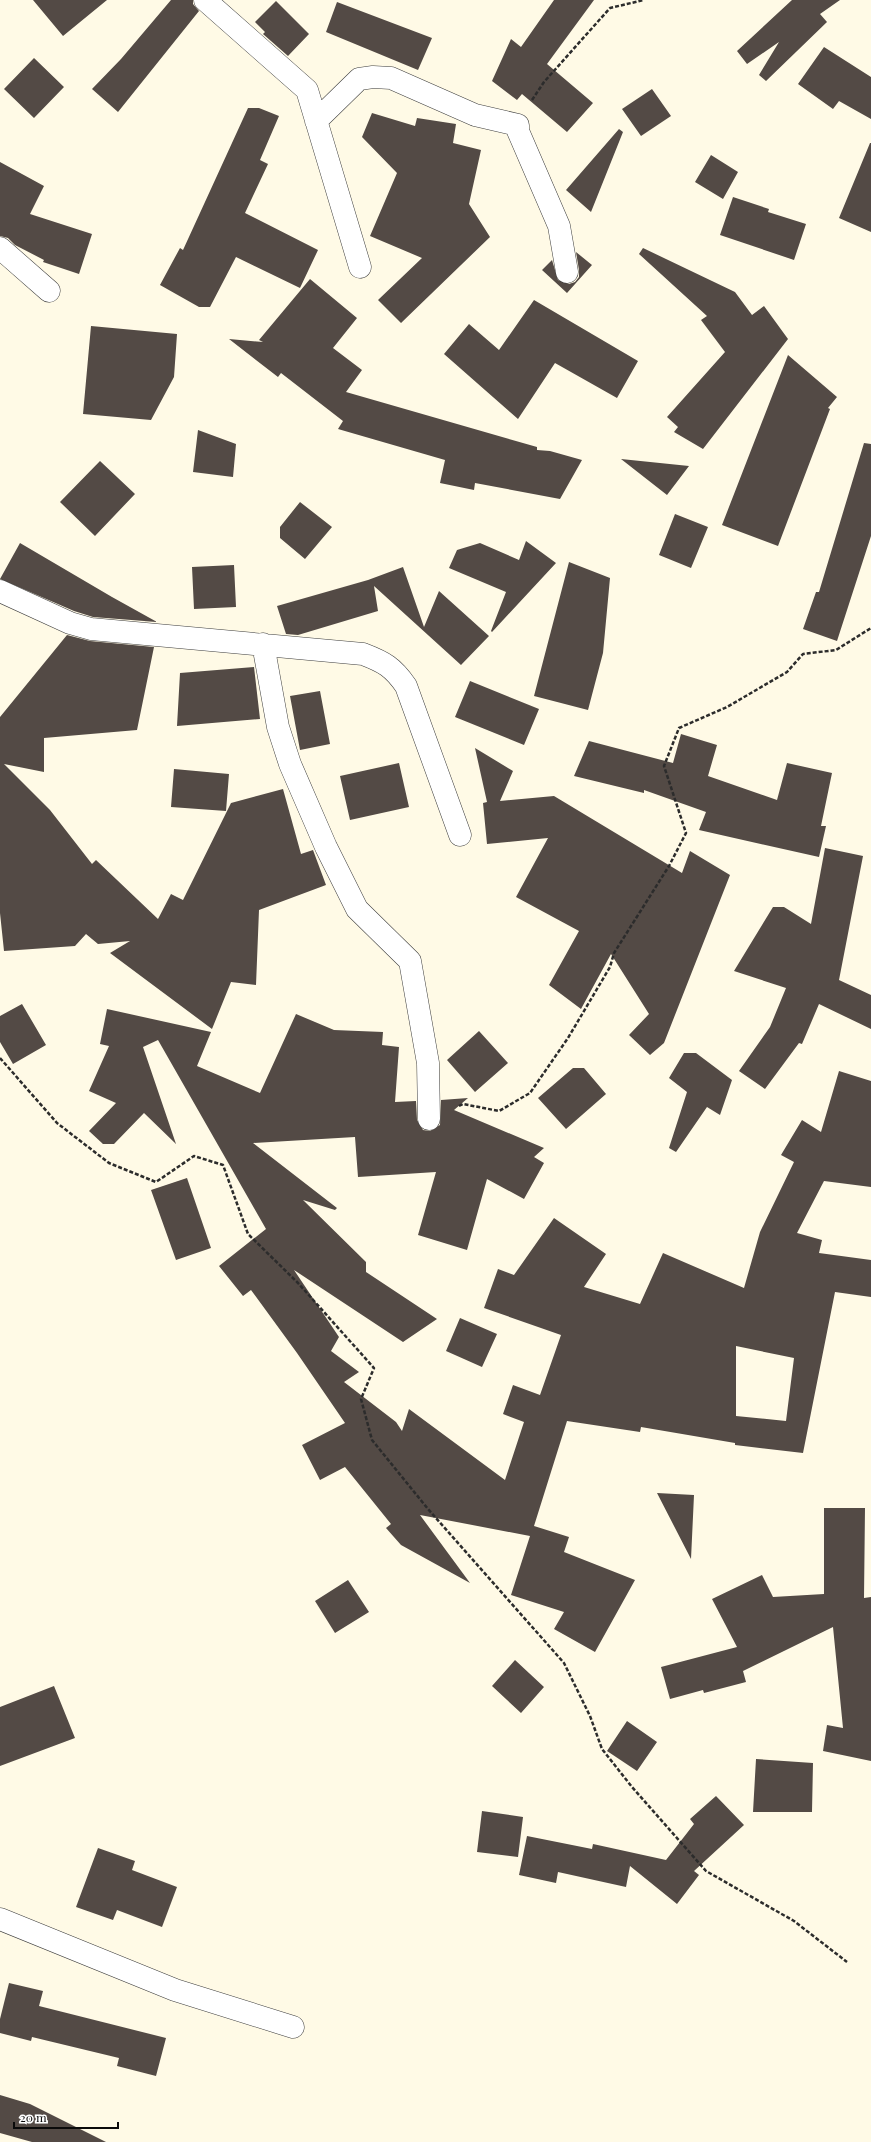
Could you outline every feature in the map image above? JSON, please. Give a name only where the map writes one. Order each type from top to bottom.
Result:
[{"type":"street","points":[[205,0],[307,90],[360,267]]},
{"type":"street","points":[[316,121],[359,79],[373,77],[391,78],[475,115],[518,125],[518,131],[559,226],[567,272]]},
{"type":"street","points":[[0,248],[49,291]]},
{"type":"street","points":[[0,590],[70,624],[91,629],[363,654],[383,662],[396,671],[406,686],[460,835]]},
{"type":"street","points":[[263,644],[281,735],[290,764],[326,847],[357,909],[410,961],[428,1063],[429,1119]]},
{"type":"street","points":[[0,1919],[175,1990],[292,2027]]},
{"type":"path","points":[[518,125],[519,117],[544,82],[610,8],[644,0]]},
{"type":"path","points":[[429,1119],[463,1104],[499,1111],[530,1093],[568,1038],[610,968],[614,953],[669,866],[686,833],[664,766],[679,728],[727,707],[788,672],[803,654],[836,650],[871,628]]},
{"type":"path","points":[[0,1058],[57,1123],[109,1163],[156,1182],[194,1156],[223,1165],[248,1234],[298,1283],[374,1368],[361,1399],[372,1440],[428,1510],[564,1664],[590,1716],[602,1749],[632,1787],[706,1871],[794,1921],[848,1962]]},
{"type":"building","points":[[33,0],[107,0],[63,36]]},
{"type":"building","points":[[171,0],[193,0],[193,4],[199,11],[118,112],[92,89],[121,59]]},
{"type":"building","points":[[554,0],[594,0],[547,64],[593,103],[567,132],[522,94],[517,100],[492,81],[511,39],[521,47]]},
{"type":"building","points":[[792,0],[840,0],[820,14],[827,22],[766,81],[759,75],[779,42],[747,64],[737,51]]},
{"type":"building","points":[[276,1],[309,34],[288,56],[263,34],[265,32],[255,22]]},
{"type":"building","points":[[337,2],[432,38],[418,70],[326,32]]},
{"type":"building","points":[[824,47],[871,77],[871,119],[839,101],[833,109],[798,84]]},
{"type":"building","points":[[34,58],[64,87],[34,118],[4,89]]},
{"type":"building","points":[[652,89],[671,116],[641,136],[622,109]]},
{"type":"building","points":[[248,108],[259,108],[279,116],[260,160],[268,164],[245,213],[318,250],[300,288],[236,257],[210,307],[199,307],[160,285],[180,248],[183,250]]},
{"type":"building","points":[[372,113],[415,126],[417,118],[456,124],[453,143],[481,150],[469,204],[490,237],[401,323],[378,300],[422,258],[370,236],[397,173],[362,137]]},
{"type":"building","points":[[619,129],[623,132],[591,212],[566,190]]},
{"type":"building","points":[[871,143],[871,232],[839,218]]},
{"type":"building","points":[[711,155],[738,172],[723,199],[695,182]]},
{"type":"building","points":[[0,162],[44,186],[30,214],[92,234],[79,274],[43,262],[44,260],[15,245],[8,238],[0,236]]},
{"type":"building","points":[[733,197],[769,209],[768,212],[806,224],[794,260],[720,235]]},
{"type":"building","points":[[643,248],[735,292],[752,315],[764,306],[788,339],[703,449],[674,432],[678,427],[667,417],[725,352],[701,320],[707,316],[639,254]]},
{"type":"building","points":[[576,252],[592,265],[567,293],[542,270],[552,260],[558,280],[569,284],[575,282],[579,277]]},
{"type":"building","points":[[310,279],[357,318],[333,348],[362,370],[346,392],[537,447],[537,450],[550,451],[582,460],[560,499],[475,483],[474,490],[440,483],[445,460],[338,429],[343,421],[281,373],[278,377],[229,339],[263,342],[259,340]]},
{"type":"building","points":[[534,300],[638,361],[617,398],[555,363],[518,419],[444,354],[469,324],[499,350]]},
{"type":"building","points":[[91,326],[177,334],[174,377],[151,420],[83,414]]},
{"type":"building","points":[[788,355],[837,397],[828,408],[830,409],[778,546],[722,525]]},
{"type":"building","points":[[198,430],[236,444],[233,477],[193,472]]},
{"type":"building","points":[[864,443],[871,444],[871,536],[837,641],[803,629],[816,592],[819,592]]},
{"type":"building","points":[[621,459],[689,466],[667,495]]},
{"type":"building","points":[[100,461],[135,494],[95,536],[60,502]]},
{"type":"building","points":[[300,502],[332,527],[305,559],[280,538],[280,527]]},
{"type":"building","points":[[675,514],[708,527],[691,568],[659,555]]},
{"type":"building","points":[[526,541],[556,563],[492,632],[491,631],[506,592],[449,568],[457,550],[480,543],[519,560]]},
{"type":"building","points":[[20,543],[157,622],[93,617],[74,611],[0,579]]},
{"type":"building","points":[[569,562],[610,578],[603,653],[588,710],[534,696]]},
{"type":"building","points":[[234,565],[236,607],[194,609],[192,567]]},
{"type":"building","points":[[403,567],[424,627],[439,591],[489,636],[461,665],[374,586],[378,611],[298,635],[286,634],[277,606],[368,580]]},
{"type":"building","points":[[67,635],[90,641],[154,647],[137,730],[44,738],[44,772],[4,764],[50,810],[92,864],[96,860],[158,919],[171,894],[183,900],[231,803],[283,789],[301,854],[313,850],[326,885],[259,910],[256,985],[231,982],[212,1029],[110,953],[130,941],[98,944],[86,934],[75,946],[4,951],[0,913],[0,717]]},
{"type":"building","points":[[254,667],[260,719],[177,726],[180,673]]},
{"type":"building","points":[[470,681],[539,709],[524,745],[455,717]]},
{"type":"building","points":[[320,691],[330,744],[300,750],[290,696]]},
{"type":"building","points":[[681,734],[717,745],[708,776],[777,800],[787,763],[832,773],[821,826],[826,826],[819,857],[699,830],[706,812],[644,790],[644,793],[574,776],[589,741],[673,763]]},
{"type":"building","points":[[475,748],[513,771],[500,801],[554,796],[682,873],[690,851],[730,875],[664,1043],[650,1055],[629,1035],[649,1014],[611,954],[581,1009],[549,985],[579,931],[516,897],[548,838],[487,844],[483,803],[487,802]]},
{"type":"building","points":[[399,763],[409,807],[350,820],[340,776]]},
{"type":"building","points":[[174,769],[229,774],[226,811],[171,807]]},
{"type":"building","points":[[825,848],[863,856],[839,980],[871,995],[871,1029],[819,1004],[802,1044],[799,1043],[765,1089],[739,1071],[770,1027],[786,988],[734,971],[773,907],[784,907],[811,924]]},
{"type":"building","points":[[22,1004],[46,1045],[13,1064],[0,1042],[0,1016]]},
{"type":"building","points":[[107,1009],[211,1032],[197,1066],[260,1093],[296,1014],[334,1030],[383,1032],[382,1045],[399,1047],[395,1102],[416,1101],[417,1120],[423,1130],[430,1131],[440,1125],[441,1100],[468,1098],[454,1110],[544,1148],[534,1157],[544,1163],[524,1199],[487,1179],[467,1250],[418,1235],[436,1172],[358,1177],[355,1137],[253,1143],[337,1208],[335,1210],[303,1200],[366,1262],[366,1272],[437,1319],[403,1342],[294,1270],[339,1337],[331,1351],[359,1372],[344,1382],[396,1422],[402,1431],[409,1409],[505,1480],[524,1422],[503,1414],[513,1385],[540,1395],[561,1335],[484,1308],[498,1269],[514,1275],[554,1218],[606,1254],[584,1287],[640,1304],[663,1253],[744,1288],[760,1232],[794,1162],[781,1155],[802,1120],[821,1132],[839,1071],[871,1081],[871,1187],[824,1181],[797,1233],[822,1240],[819,1253],[871,1260],[871,1297],[835,1292],[803,1453],[735,1445],[735,1443],[641,1427],[640,1432],[567,1421],[534,1526],[569,1537],[564,1552],[635,1580],[595,1652],[554,1629],[564,1612],[511,1595],[530,1536],[420,1515],[470,1583],[401,1545],[386,1528],[391,1524],[345,1467],[320,1480],[302,1445],[345,1423],[297,1353],[251,1290],[243,1296],[219,1266],[266,1229],[158,1040],[143,1047],[176,1144],[144,1113],[114,1144],[103,1144],[89,1131],[116,1103],[89,1091],[109,1046],[100,1044]],"holes":[[[736,1346],[794,1358],[786,1421],[736,1416]]]},
{"type":"building","points":[[479,1031],[508,1063],[475,1092],[447,1060]]},
{"type":"building","points":[[684,1053],[696,1053],[732,1080],[720,1115],[707,1107],[676,1152],[669,1148],[687,1092],[669,1078]]},
{"type":"building","points":[[573,1068],[584,1068],[606,1094],[566,1129],[538,1098]]},
{"type":"building","points":[[187,1178],[211,1248],[176,1260],[151,1190]]},
{"type":"building","points":[[460,1318],[497,1334],[482,1367],[446,1351]]},
{"type":"building","points":[[657,1493],[694,1495],[691,1559]]},
{"type":"building","points":[[824,1508],[865,1508],[864,1598],[871,1597],[871,1761],[823,1751],[827,1725],[843,1728],[833,1627],[743,1671],[746,1682],[704,1693],[703,1690],[670,1699],[661,1667],[737,1647],[712,1599],[762,1575],[773,1597],[824,1594]]},
{"type":"building","points":[[348,1580],[369,1612],[335,1633],[315,1601]]},
{"type":"building","points":[[515,1660],[544,1687],[521,1713],[492,1686]]},
{"type":"building","points":[[54,1686],[75,1738],[0,1766],[0,1707]]},
{"type":"building","points":[[627,1721],[657,1742],[637,1771],[607,1751]]},
{"type":"building","points":[[756,1759],[813,1763],[812,1812],[753,1812]]},
{"type":"building","points":[[716,1796],[744,1825],[694,1871],[699,1875],[677,1904],[630,1866],[626,1887],[558,1872],[556,1883],[519,1875],[527,1836],[592,1849],[593,1844],[666,1860],[694,1824],[690,1819]]},
{"type":"building","points":[[482,1811],[523,1817],[518,1857],[477,1852]]},
{"type":"building","points":[[98,1848],[135,1861],[132,1870],[177,1887],[162,1927],[117,1910],[113,1920],[76,1907]]},
{"type":"building","points":[[9,1983],[43,1991],[39,2006],[166,2038],[156,2076],[117,2066],[119,2058],[32,2037],[31,2041],[0,2033],[0,2019]]},
{"type":"building","points":[[0,2095],[30,2104],[106,2142],[32,2142],[0,2133]]}]
